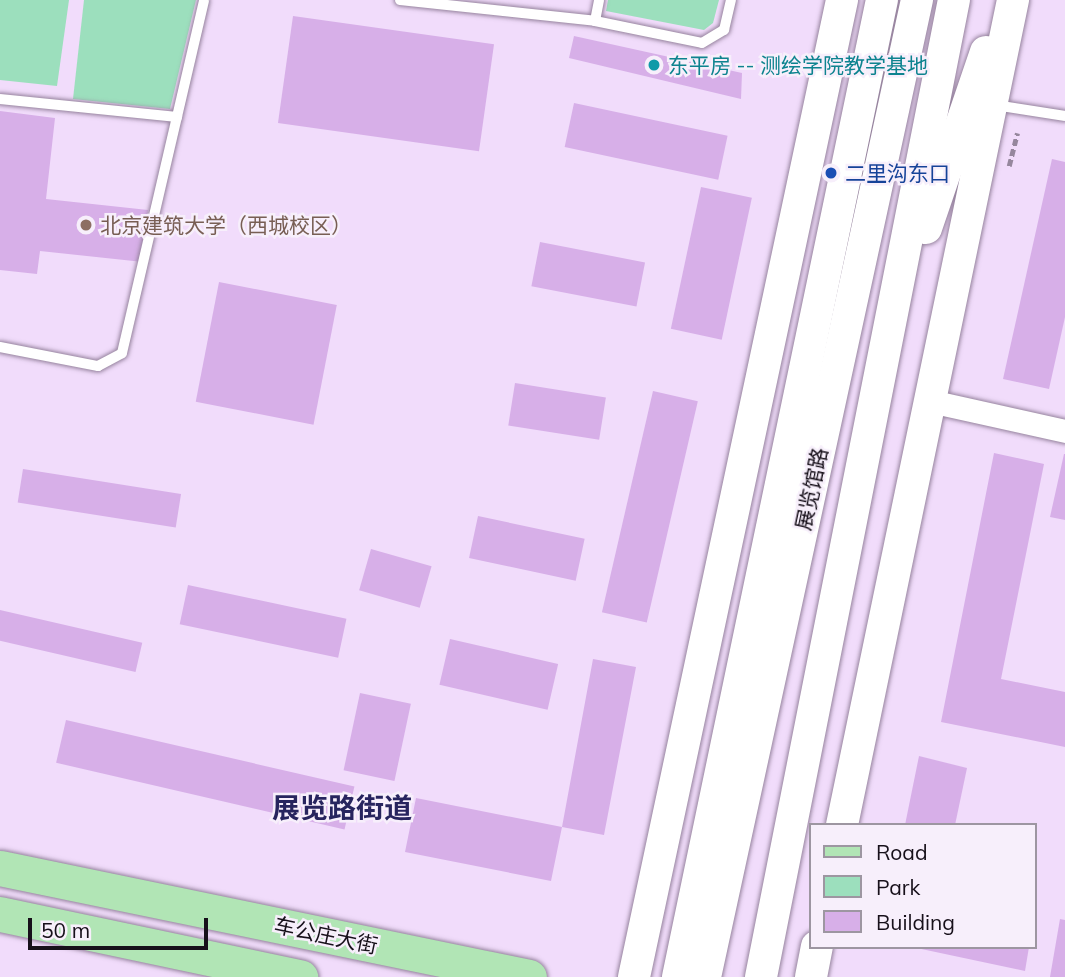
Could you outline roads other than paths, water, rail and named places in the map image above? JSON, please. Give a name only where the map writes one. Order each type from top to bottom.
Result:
[{"type":"main road","name":"车公庄大街","points":[[0,868],[529,977]]},
{"type":"main road","points":[[0,914],[300,977]]},
{"type":"street","points":[[634,977],[842,0]]},
{"type":"street","name":"展览馆路","points":[[678,977],[882,0]]},
{"type":"street","name":"展览馆路","points":[[705,977],[917,0]]},
{"type":"street","points":[[761,977],[954,0]]},
{"type":"street","points":[[882,359],[1005,0]]},
{"type":"street","points":[[842,823],[1013,0]]},
{"type":"street","points":[[930,401],[1065,431]]},
{"type":"street","points":[[711,618],[788,449]]},
{"type":"street","points":[[811,977],[817,949]]},
{"type":"lane","points":[[0,347],[98,366],[122,353],[204,0]]},
{"type":"lane","points":[[400,0],[594,21],[702,43],[724,30],[731,0]]},
{"type":"lane","points":[[594,21],[599,0]]},
{"type":"lane","points":[[0,99],[177,117]]},
{"type":"lane","points":[[991,104],[1065,116]]},
{"type":"place","name":"东平房 -- 测绘学院教学基地","points":[[654,65]]},
{"type":"place","name":"二里沟东口","points":[[831,173]]},
{"type":"place","name":"北京建筑大学（西城校区）","points":[[86,225]]},
{"type":"district","name":"展览路街道","points":[[342,808]]}]
